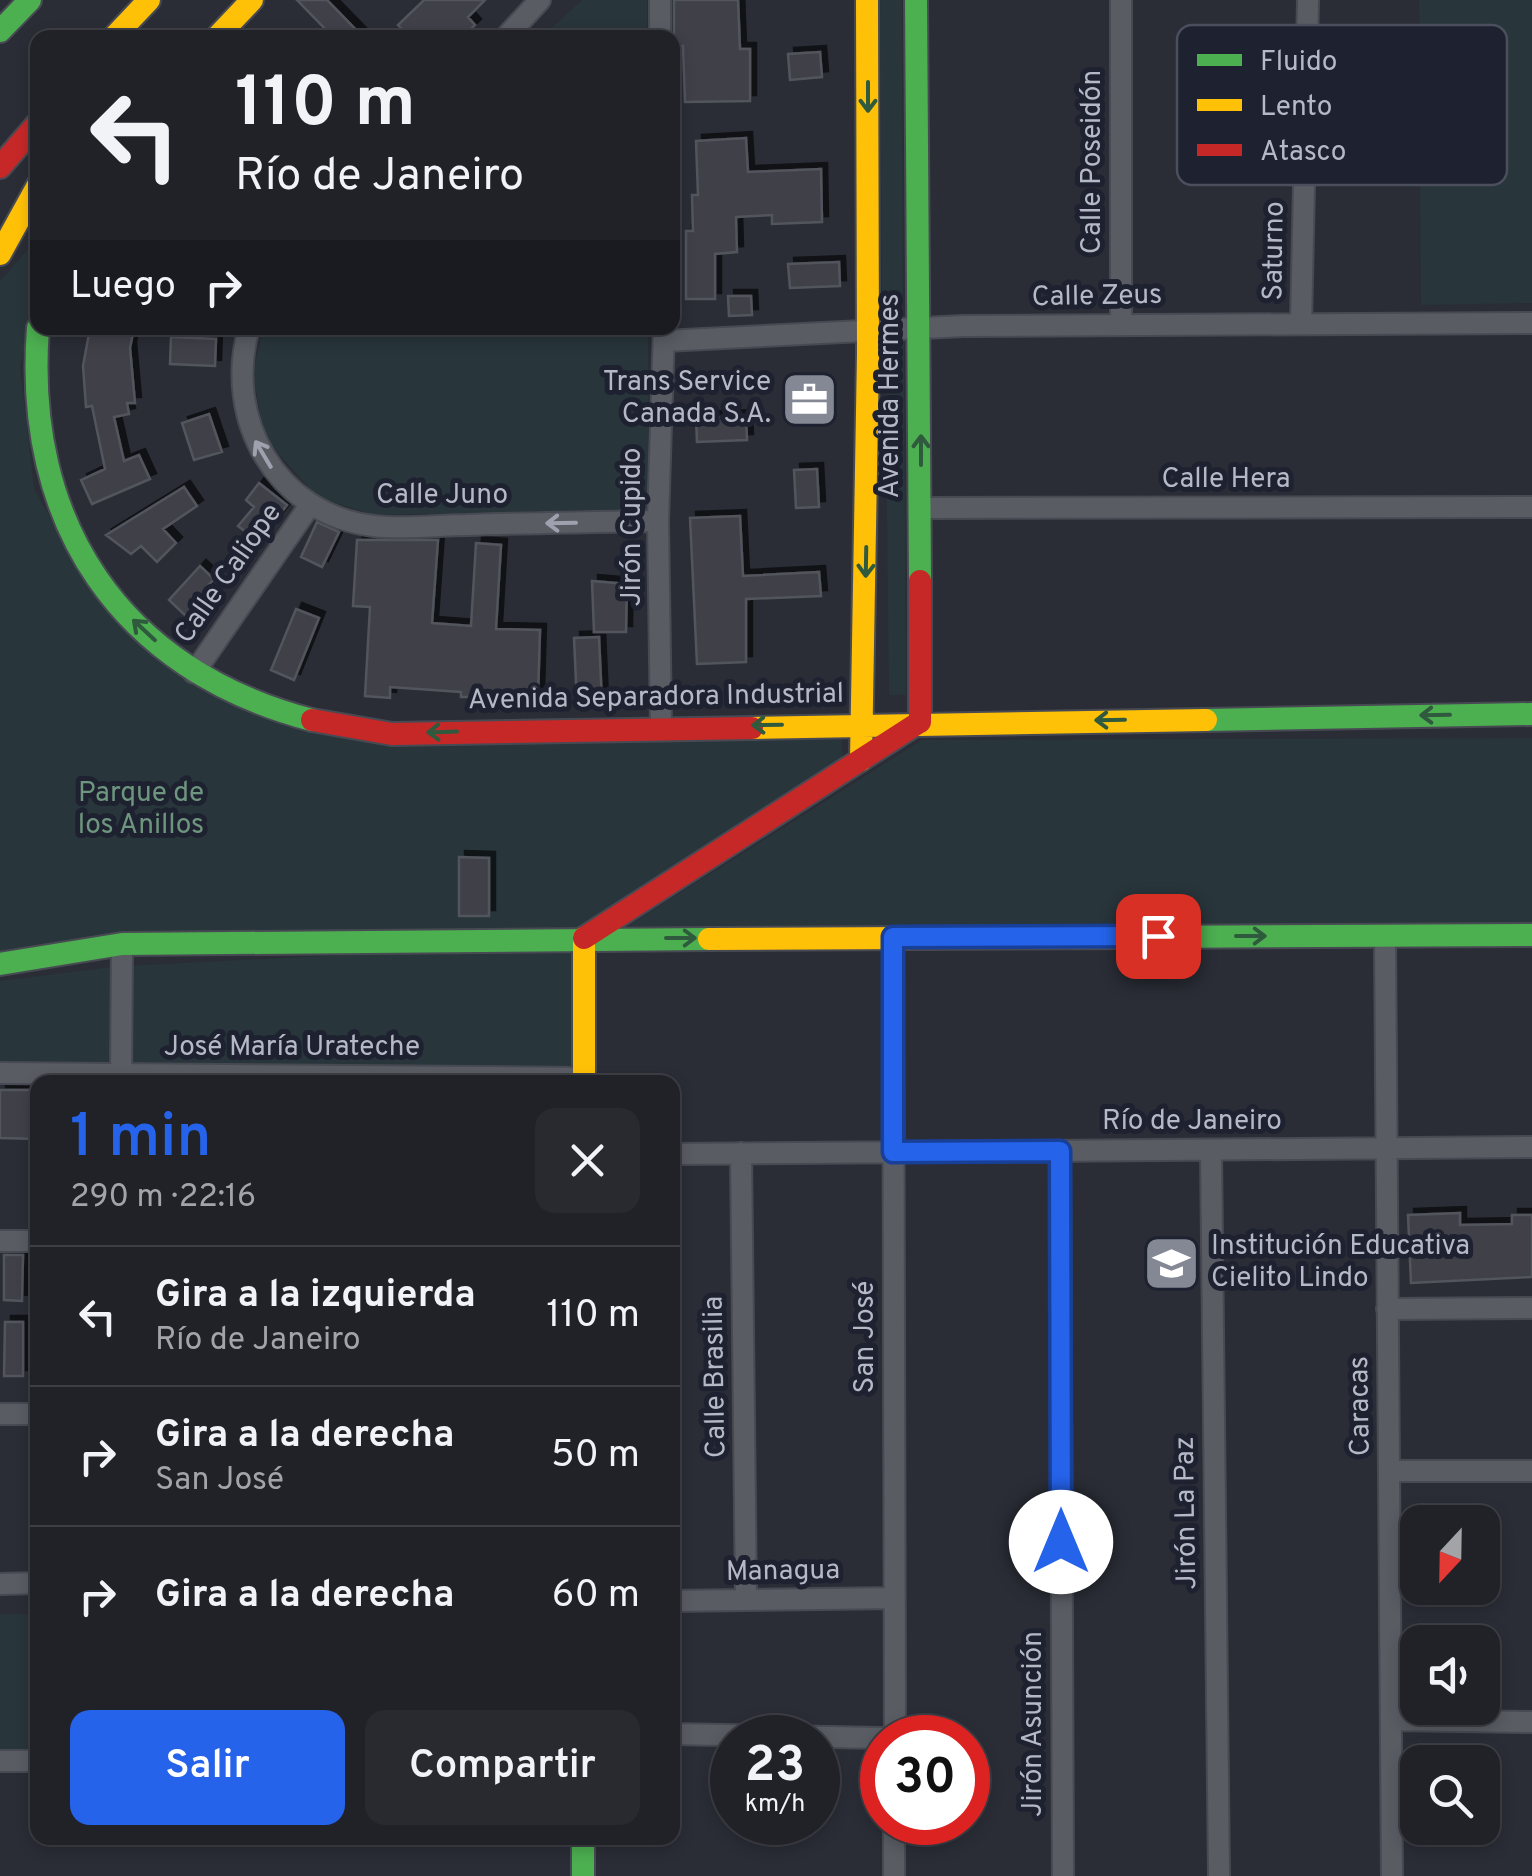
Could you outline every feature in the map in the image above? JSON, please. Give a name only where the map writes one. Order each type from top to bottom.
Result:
[{"type":"main road","points":[[0,31],[30,0]]},
{"type":"main road","points":[[121,30],[149,0]]},
{"type":"main road","points":[[224,30],[252,0]]},
{"type":"main road","name":"Avenida Hermes","points":[[861,760],[868,332],[868,0]]},
{"type":"main road","name":"Avenida Hermes","points":[[916,0],[921,327],[920,722]]},
{"type":"main road","points":[[0,168],[30,132]]},
{"type":"main road","points":[[0,254],[30,200]]},
{"type":"main road","name":"Avenida Separadora Industrial","points":[[37,335],[32,371],[34,430],[66,526],[98,582],[138,625],[194,673],[278,710],[330,726],[392,734],[661,726],[1532,714]]},
{"type":"main road","points":[[584,938],[920,722]]},
{"type":"main road","points":[[0,964],[122,944],[584,938],[1532,935]]},
{"type":"main road","points":[[584,938],[584,1075]]},
{"type":"main road","points":[[583,1845],[583,1876]]},
{"type":"street","points":[[512,30],[540,0]]},
{"type":"street","points":[[660,0],[660,30]]},
{"type":"street","name":"Calle Poseidón","points":[[1121,0],[1121,324]]},
{"type":"street","name":"Saturno","points":[[1307,25],[1308,0]]},
{"type":"street","name":"Saturno","points":[[1301,324],[1304,185]]},
{"type":"street","name":"Calle Zeus","points":[[680,334],[1121,324],[1532,323]]},
{"type":"street","name":"Calle Juno","points":[[248,335],[242,375],[244,410],[254,442],[277,476],[310,505],[374,526],[658,521]]},
{"type":"street","name":"Jirón Cupido","points":[[661,726],[658,521],[664,335]]},
{"type":"street","name":"Calle Caliope","points":[[194,673],[310,505]]},
{"type":"street","name":"Calle Hera","points":[[921,508],[1532,507]]},
{"type":"street","name":"Caracas","points":[[1384,936],[1392,1876]]},
{"type":"street","name":"San José","points":[[893,937],[894,1715]]},
{"type":"street","points":[[121,1075],[122,944]]},
{"type":"street","name":"José María Urateche","points":[[0,1073],[48,1075]]},
{"type":"street","name":"Río de Janeiro","points":[[680,1154],[1532,1147]]},
{"type":"street","name":"Jirón La Paz","points":[[1211,1150],[1218,1876]]},
{"type":"street","name":"Jirón Asunción","points":[[1060,1151],[1063,1876]]},
{"type":"street","name":"Calle Brasilia","points":[[741,1154],[746,1600]]},
{"type":"street","points":[[0,1240],[30,1240]]},
{"type":"street","points":[[1387,1309],[1532,1308]]},
{"type":"street","points":[[0,1414],[30,1414]]},
{"type":"street","points":[[1389,1471],[1532,1470]]},
{"type":"street","points":[[0,1584],[30,1583]]},
{"type":"street","name":"Managua","points":[[680,1601],[894,1598]]},
{"type":"street","points":[[1391,1720],[1532,1722]]},
{"type":"street","points":[[680,1734],[860,1738]]},
{"type":"street","points":[[0,1761],[30,1761]]},
{"type":"street","points":[[894,1845],[894,1876]]},
{"type":"green space","points":[[582,0],[647,0],[647,30],[550,30]]},
{"type":"green space","points":[[880,0],[902,0],[903,303],[892,312],[882,303]]},
{"type":"green space","points":[[1419,0],[1532,0],[1532,303],[1421,305],[1420,185],[1507,185],[1507,25],[1419,25]]},
{"type":"green space","name":"Parque de los Anillos","points":[[30,247],[30,326],[20,367],[34,489],[88,585],[275,719],[842,732],[842,760],[579,928],[117,951],[0,967],[0,281]]},
{"type":"green space","points":[[261,335],[648,335],[649,509],[374,515],[317,497],[264,437],[253,373]]},
{"type":"green space","points":[[904,339],[906,695],[889,695],[885,344]]},
{"type":"green space","points":[[1532,738],[1532,925],[621,930],[922,740]]},
{"type":"green space","points":[[578,943],[578,1073],[124,1071],[125,966]]},
{"type":"green space","points":[[119,966],[117,1071],[0,1069],[0,981]]},
{"type":"green space","points":[[0,1614],[30,1614],[30,1754],[0,1754]]},
{"type":"building","points":[[297,0],[327,0],[356,30],[326,30]]},
{"type":"building","points":[[424,0],[485,0],[468,17],[475,25],[470,30],[403,30],[398,25]]},
{"type":"building","points":[[674,0],[738,0],[740,49],[750,49],[750,101],[685,102],[683,46],[680,30],[674,30]]},
{"type":"building","points":[[820,52],[822,77],[790,80],[788,54]]},
{"type":"building","points":[[746,138],[748,172],[821,169],[822,222],[772,224],[772,215],[736,217],[737,252],[715,254],[715,299],[686,299],[686,231],[693,231],[692,195],[698,195],[696,141]]},
{"type":"building","points":[[839,262],[840,286],[790,288],[788,264]]},
{"type":"building","points":[[728,296],[751,296],[752,315],[729,316]]},
{"type":"building","points":[[89,335],[133,335],[130,348],[135,403],[127,403],[129,414],[114,417],[124,461],[139,455],[150,479],[92,504],[81,480],[105,469],[92,406],[86,407],[83,366]]},
{"type":"building","points":[[171,337],[216,339],[215,366],[170,364]]},
{"type":"building","points":[[209,414],[222,452],[194,460],[182,423]]},
{"type":"building","points":[[746,416],[747,440],[697,442],[696,418]]},
{"type":"building","points":[[817,469],[819,507],[796,508],[794,470]]},
{"type":"building","points":[[259,483],[287,505],[259,542],[238,526],[254,507],[246,500]]},
{"type":"building","points":[[184,487],[197,506],[163,529],[176,543],[157,562],[141,546],[131,554],[106,535]]},
{"type":"building","points":[[740,516],[743,576],[819,572],[821,596],[746,599],[746,662],[697,664],[690,518]]},
{"type":"building","points":[[317,522],[339,532],[322,567],[301,557]]},
{"type":"building","points":[[357,540],[438,540],[432,623],[471,626],[476,543],[501,545],[496,629],[540,630],[538,697],[461,697],[461,692],[390,687],[390,698],[365,696],[370,607],[353,606]]},
{"type":"building","points":[[200,566],[214,579],[205,589],[211,595],[189,619],[169,600]]},
{"type":"building","points":[[592,581],[627,584],[626,632],[594,632]]},
{"type":"building","points":[[296,609],[319,618],[294,680],[271,670]]},
{"type":"building","points":[[599,637],[602,703],[577,704],[574,638]]},
{"type":"building","points":[[459,857],[489,858],[489,916],[459,916]]},
{"type":"building","points":[[0,1090],[30,1090],[30,1139],[0,1138]]},
{"type":"building","points":[[1460,1213],[1460,1225],[1512,1224],[1512,1215],[1532,1215],[1532,1277],[1411,1283],[1408,1215]]},
{"type":"building","points":[[4,1255],[23,1255],[22,1301],[4,1300]]},
{"type":"building","points":[[5,1322],[23,1322],[23,1376],[4,1376]]},
{"type":"traffic: fast","points":[[0,31],[30,0]]},
{"type":"traffic: fast","points":[[916,0],[920,581]]},
{"type":"traffic: fast","points":[[38,335],[38,399],[47,464],[67,525],[97,578],[137,625],[186,665],[244,697],[312,720]]},
{"type":"traffic: fast","points":[[1206,720],[1532,714]]},
{"type":"traffic: fast","points":[[1144,937],[1532,935]]},
{"type":"traffic: fast","points":[[0,964],[122,944],[709,939]]},
{"type":"traffic: fast","points":[[583,1845],[583,1876]]},
{"type":"traffic: slow","points":[[121,30],[149,0]]},
{"type":"traffic: slow","points":[[224,30],[252,0]]},
{"type":"traffic: slow","points":[[861,760],[868,354],[867,0]]},
{"type":"traffic: slow","points":[[0,254],[30,200]]},
{"type":"traffic: slow","points":[[752,728],[1206,720]]},
{"type":"traffic: slow","points":[[709,939],[1144,937]]},
{"type":"traffic: slow","points":[[584,938],[584,1075]]},
{"type":"traffic: jam","points":[[0,167],[30,132]]},
{"type":"traffic: jam","points":[[920,581],[920,722]]},
{"type":"traffic: jam","points":[[312,720],[392,734],[752,728]]},
{"type":"traffic: jam","points":[[584,938],[918,723]]},
{"type":"place","name":"Trans Service Canada S.A.","points":[[810,399]]},
{"type":"place","name":"Institución Educativa Cielito Lindo","points":[[1172,1263]]},
{"type":"route","points":[[1061,1542],[1060,1151],[893,1152],[893,937],[1158,936]]}]
